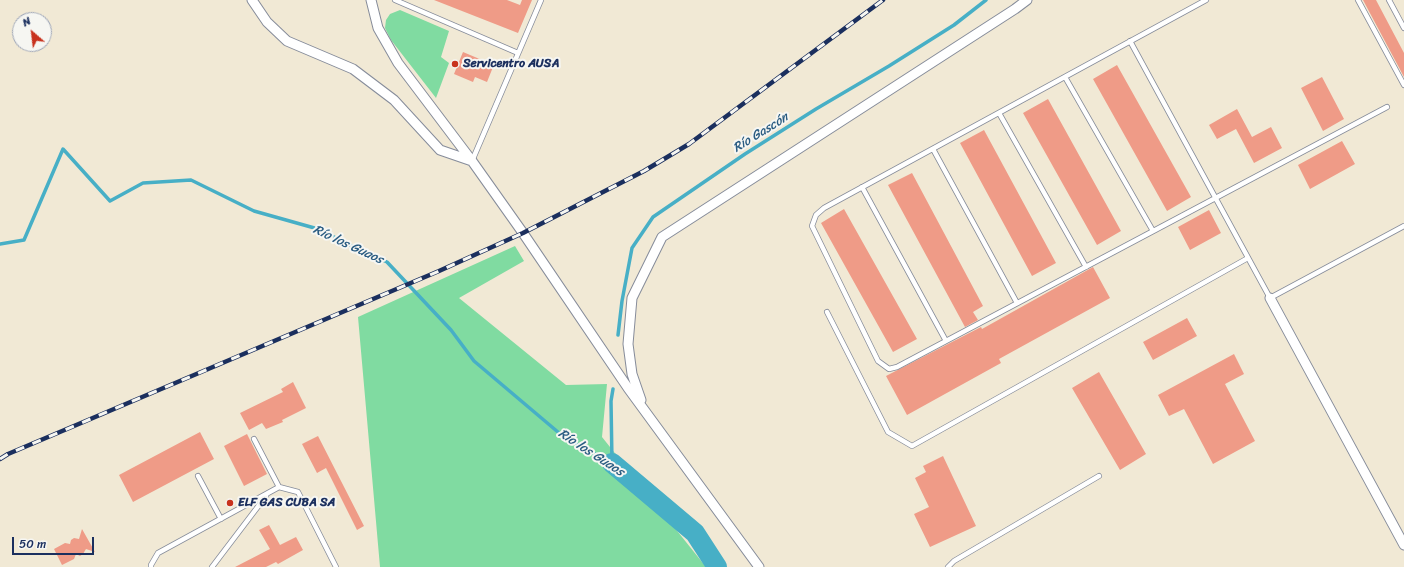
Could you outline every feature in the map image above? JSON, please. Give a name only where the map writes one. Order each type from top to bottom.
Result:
[{"type":"street","points":[[252,0],[267,22],[287,40],[353,69],[394,100],[440,150],[472,161]]},
{"type":"street","points":[[371,0],[378,28],[398,63],[524,233],[628,388],[759,567]]},
{"type":"street","points":[[644,409],[632,374],[628,344],[632,298],[662,237],[1027,0]]},
{"type":"street","points":[[1270,298],[1404,545]]},
{"type":"lane","points":[[395,0],[518,53]]},
{"type":"lane","points":[[472,161],[541,0]]},
{"type":"lane","points":[[1206,0],[862,187],[824,208],[816,215],[812,226],[878,361],[889,369],[898,367],[1387,107]]},
{"type":"lane","points":[[1358,0],[1404,85]]},
{"type":"lane","points":[[1389,0],[1404,28]]},
{"type":"lane","points":[[1130,41],[1270,298],[1404,226]]},
{"type":"lane","points":[[1065,77],[1153,231]]},
{"type":"lane","points":[[998,113],[1086,267]]},
{"type":"lane","points":[[933,149],[1017,303]]},
{"type":"lane","points":[[862,187],[946,341]]},
{"type":"lane","points":[[827,312],[888,432],[912,446],[1248,258]]},
{"type":"lane","points":[[254,439],[279,487]]},
{"type":"lane","points":[[198,476],[221,519]]},
{"type":"lane","points":[[948,567],[954,561],[1099,476]]},
{"type":"lane","points":[[151,567],[158,553],[279,487],[298,492],[336,567]]},
{"type":"lane","points":[[212,567],[269,493]]},
{"type":"green space","points":[[400,10],[449,31],[441,57],[449,63],[436,98],[391,40],[385,28],[386,20],[390,14]]},
{"type":"green space","points":[[515,246],[524,261],[459,298],[566,385],[607,384],[602,437],[706,567],[380,567],[358,317]]},
{"type":"building","points":[[434,0],[507,0],[520,5],[522,0],[532,0],[518,33]]},
{"type":"building","points":[[1363,0],[1376,0],[1404,53],[1404,77]]},
{"type":"building","points":[[463,52],[482,60],[481,62],[493,67],[487,82],[475,77],[473,82],[454,74]]},
{"type":"building","points":[[1117,65],[1191,197],[1167,211],[1093,79]]},
{"type":"building","points":[[1322,77],[1344,119],[1323,131],[1301,88]]},
{"type":"building","points":[[1048,99],[1121,231],[1097,245],[1023,113]]},
{"type":"building","points":[[1237,109],[1252,137],[1271,127],[1282,148],[1254,163],[1236,129],[1217,139],[1209,125]]},
{"type":"building","points":[[984,130],[1056,263],[1032,276],[960,143]]},
{"type":"building","points":[[1342,141],[1355,164],[1310,189],[1298,165]]},
{"type":"building","points":[[912,173],[983,306],[973,312],[978,320],[965,327],[888,185]]},
{"type":"building","points":[[844,209],[917,339],[893,352],[821,223]]},
{"type":"building","points":[[1209,210],[1221,233],[1190,250],[1178,227]]},
{"type":"building","points":[[1093,267],[1110,298],[999,359],[1001,363],[907,415],[886,376],[981,327],[982,329]]},
{"type":"building","points":[[1187,318],[1197,336],[1153,360],[1143,342]]},
{"type":"building","points":[[1234,354],[1244,374],[1225,384],[1255,441],[1213,464],[1184,409],[1169,416],[1158,395]]},
{"type":"building","points":[[1099,372],[1146,454],[1120,470],[1072,388]]},
{"type":"building","points":[[293,382],[306,408],[282,420],[283,422],[266,429],[262,423],[249,430],[240,413],[283,392],[281,389]]},
{"type":"building","points":[[200,432],[214,459],[133,502],[119,475]]},
{"type":"building","points":[[247,434],[267,474],[244,486],[224,446]]},
{"type":"building","points":[[318,436],[364,526],[357,530],[326,468],[317,473],[302,444]]},
{"type":"building","points":[[943,456],[976,526],[930,547],[914,514],[929,507],[915,478],[926,472],[923,466]]},
{"type":"building","points":[[269,525],[280,545],[296,537],[303,550],[278,564],[276,562],[266,567],[235,567],[270,549],[259,530]]},
{"type":"building","points":[[82,529],[95,552],[86,549],[80,556],[76,554],[74,559],[62,565],[54,549],[65,543],[70,544],[71,540],[74,538],[79,539]]},
{"type":"waterway","name":"Río Gascón","points":[[618,335],[622,301],[632,248],[653,217],[745,154],[954,25],[986,0]]},
{"type":"waterway","name":"Río los Guaos","points":[[0,244],[24,240],[63,149],[110,201],[143,183],[191,180],[254,211],[318,229],[387,262],[451,330],[474,361],[565,438],[612,463],[611,401],[613,389]]},
{"type":"waterway","name":"Río los Guaos","points":[[612,463],[695,533],[717,567]]},
{"type":"railway","points":[[0,459],[8,454],[439,271],[523,233],[644,171],[689,144],[883,0]]},
{"type":"place","name":"Servicentro AUSA","points":[[455,64]]},
{"type":"place","name":"ELF GAS CUBA SA","points":[[230,503]]}]
